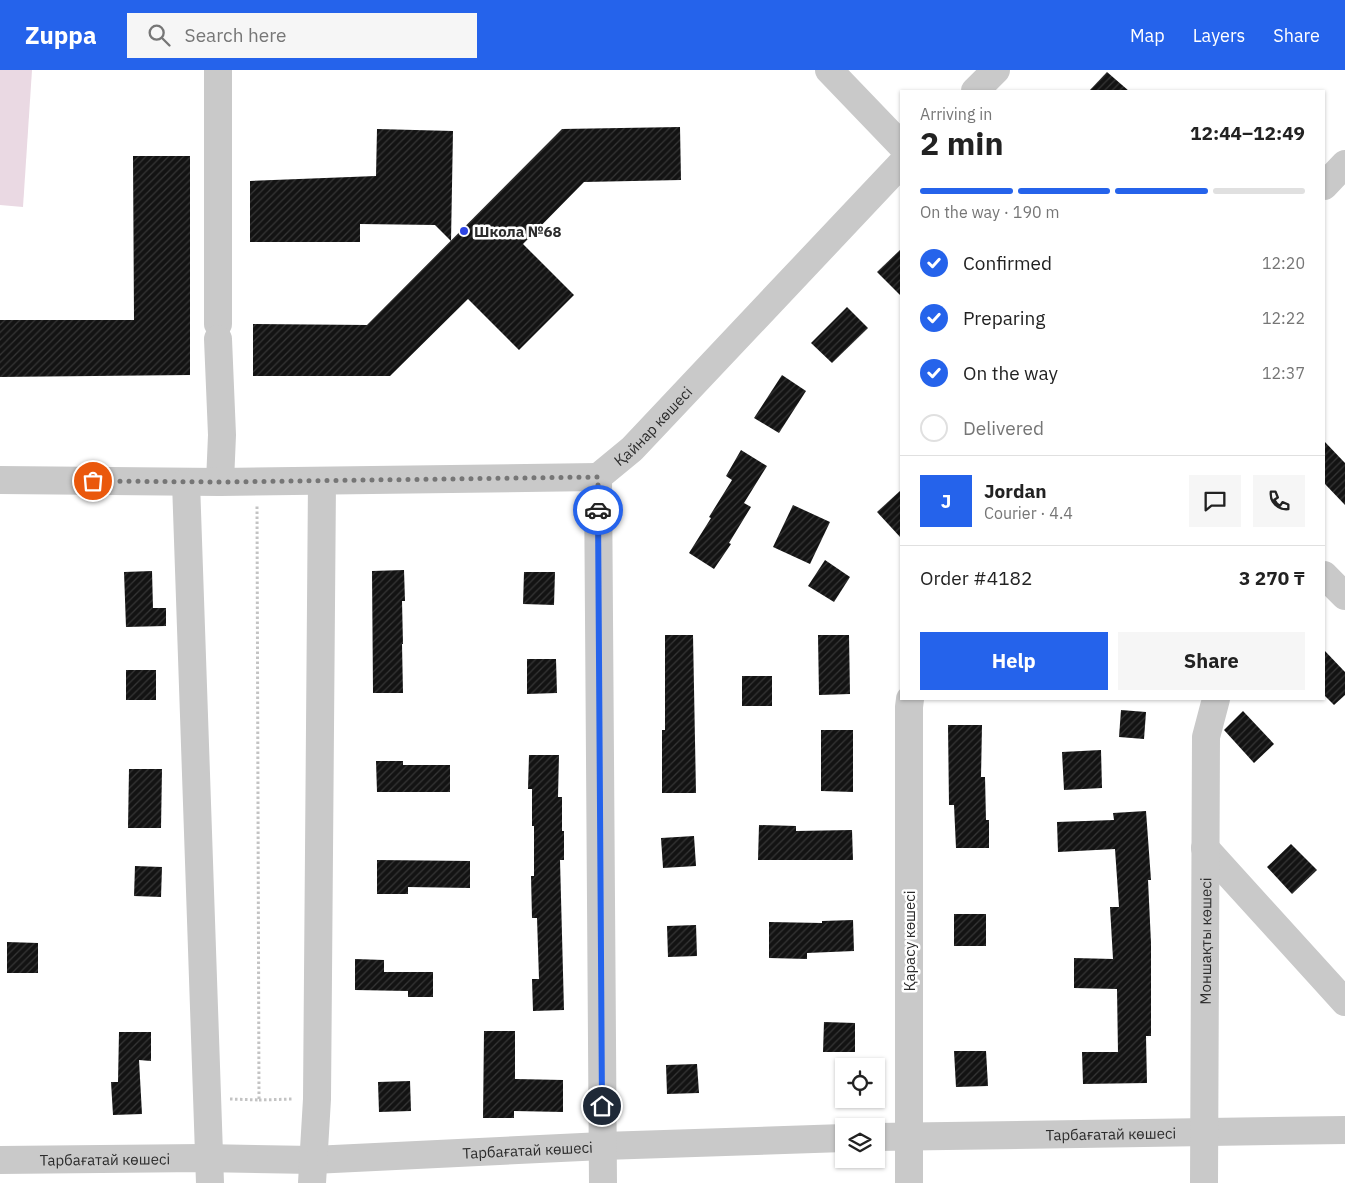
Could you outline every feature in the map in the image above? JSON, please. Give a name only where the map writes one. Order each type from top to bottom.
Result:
[{"type":"street","points":[[218,70],[218,332],[222,435],[220,482]]},
{"type":"street","points":[[830,70],[900,144]]},
{"type":"street","points":[[976,90],[996,70]]},
{"type":"street","name":"Қайнар көшесі","points":[[598,477],[632,449],[900,165]]},
{"type":"street","points":[[0,480],[257,482],[598,477],[603,1183]]},
{"type":"street","points":[[313,1171],[317,1098],[322,481]]},
{"type":"street","points":[[186,482],[210,1171]]},
{"type":"street","points":[[1325,577],[1345,596]]},
{"type":"street","name":"Қарасу көшесі","points":[[909,1183],[910,700]]},
{"type":"street","name":"Моншақты көшесі","points":[[1204,1183],[1206,737],[1216,700]]},
{"type":"street","points":[[1205,848],[1345,1002]]},
{"type":"street","name":"Тарбағатай көшесі","points":[[885,1137],[1345,1130]]},
{"type":"street","name":"Тарбағатай көшесі","points":[[0,1160],[210,1171],[313,1171],[603,1146],[835,1138]]},
{"type":"path","points":[[257,482],[259,1100]]},
{"type":"path","points":[[206,1099],[317,1098]]},
{"type":"shaded area","points":[[0,70],[32,70],[23,207],[0,205]]},
{"type":"building","points":[[1107,72],[1128,90],[1090,90]]},
{"type":"building","points":[[680,127],[681,180],[584,182],[523,244],[574,295],[519,350],[468,299],[390,376],[253,376],[253,324],[367,325],[562,129]]},
{"type":"building","points":[[377,129],[453,131],[451,241],[435,225],[360,224],[360,242],[250,242],[250,181],[376,176]]},
{"type":"building","points":[[133,156],[190,156],[190,375],[0,377],[0,320],[134,320]]},
{"type":"building","points":[[900,250],[900,295],[877,272]]},
{"type":"building","points":[[847,307],[868,328],[832,363],[811,343]]},
{"type":"building","points":[[782,375],[806,391],[779,433],[754,418]]},
{"type":"building","points":[[1325,442],[1345,463],[1345,505],[1325,484]]},
{"type":"building","points":[[741,450],[767,466],[744,503],[751,507],[729,543],[731,544],[714,569],[689,553],[732,480],[726,476]]},
{"type":"building","points":[[900,491],[900,537],[877,512]]},
{"type":"building","points":[[793,505],[830,522],[810,564],[773,547]]},
{"type":"building","points":[[825,560],[850,577],[834,602],[808,586]]},
{"type":"building","points":[[404,570],[405,601],[402,601],[403,693],[373,693],[372,571]]},
{"type":"building","points":[[152,571],[153,608],[166,608],[166,626],[126,627],[124,572]]},
{"type":"building","points":[[524,572],[555,572],[554,605],[523,604]]},
{"type":"building","points":[[665,635],[693,635],[696,793],[662,793],[662,730],[665,730]]},
{"type":"building","points":[[818,635],[849,635],[850,694],[819,695]]},
{"type":"building","points":[[1325,651],[1345,672],[1345,695],[1334,705],[1325,696]]},
{"type":"building","points":[[527,659],[556,659],[557,693],[527,694]]},
{"type":"building","points":[[126,670],[156,670],[156,700],[126,700]]},
{"type":"building","points":[[742,676],[772,676],[772,706],[742,706]]},
{"type":"building","points":[[1121,710],[1146,712],[1144,739],[1119,737]]},
{"type":"building","points":[[1243,711],[1274,744],[1254,763],[1224,730]]},
{"type":"building","points":[[948,725],[982,725],[981,777],[985,777],[986,820],[989,820],[989,848],[956,848],[954,805],[949,805]]},
{"type":"building","points":[[821,730],[853,730],[853,792],[821,791]]},
{"type":"building","points":[[1101,750],[1102,788],[1064,790],[1062,752]]},
{"type":"building","points":[[529,755],[559,755],[558,797],[562,797],[562,831],[564,831],[564,860],[560,860],[564,1010],[533,1011],[532,979],[539,979],[537,918],[532,918],[531,876],[534,876],[534,826],[532,826],[532,789],[528,789]]},
{"type":"building","points":[[376,761],[403,761],[403,765],[450,765],[450,792],[377,792]]},
{"type":"building","points":[[129,769],[162,769],[161,828],[128,828]]},
{"type":"building","points":[[1146,811],[1151,880],[1148,880],[1151,943],[1151,1036],[1146,1036],[1147,1083],[1083,1084],[1082,1052],[1118,1052],[1117,989],[1074,988],[1074,958],[1113,959],[1110,907],[1119,907],[1115,849],[1058,852],[1057,822],[1114,820],[1113,813]]},
{"type":"building","points":[[759,825],[796,826],[796,831],[852,830],[853,860],[758,860]]},
{"type":"building","points":[[694,836],[696,866],[663,868],[661,838]]},
{"type":"building","points":[[1291,844],[1317,870],[1292,894],[1267,867]]},
{"type":"building","points":[[377,860],[470,861],[470,888],[408,887],[408,894],[377,894]]},
{"type":"building","points":[[135,866],[162,867],[161,897],[134,896]]},
{"type":"building","points":[[954,914],[986,914],[986,946],[954,946]]},
{"type":"building","points":[[853,920],[854,951],[807,953],[807,959],[769,958],[769,922],[822,923],[822,921]]},
{"type":"building","points":[[696,925],[697,956],[668,957],[667,926]]},
{"type":"building","points":[[7,942],[38,943],[38,973],[7,973]]},
{"type":"building","points":[[355,959],[384,960],[384,972],[433,972],[433,997],[408,997],[408,991],[355,990]]},
{"type":"building","points":[[824,1022],[855,1023],[855,1052],[823,1052]]},
{"type":"building","points":[[484,1031],[515,1031],[515,1079],[563,1080],[563,1112],[514,1111],[514,1118],[483,1118]]},
{"type":"building","points":[[119,1032],[151,1032],[151,1061],[139,1060],[142,1114],[113,1115],[111,1082],[118,1082]]},
{"type":"building","points":[[954,1051],[986,1051],[988,1086],[956,1087]]},
{"type":"building","points":[[697,1064],[699,1093],[667,1094],[666,1065]]},
{"type":"building","points":[[410,1081],[411,1111],[379,1112],[378,1082]]},
{"type":"way so far","points":[[93,481],[220,482],[598,477],[598,510]]},
{"type":"place","name":"Школа №68","points":[[464,231]]},
{"type":"route","points":[[598,510],[602,1106]]}]
